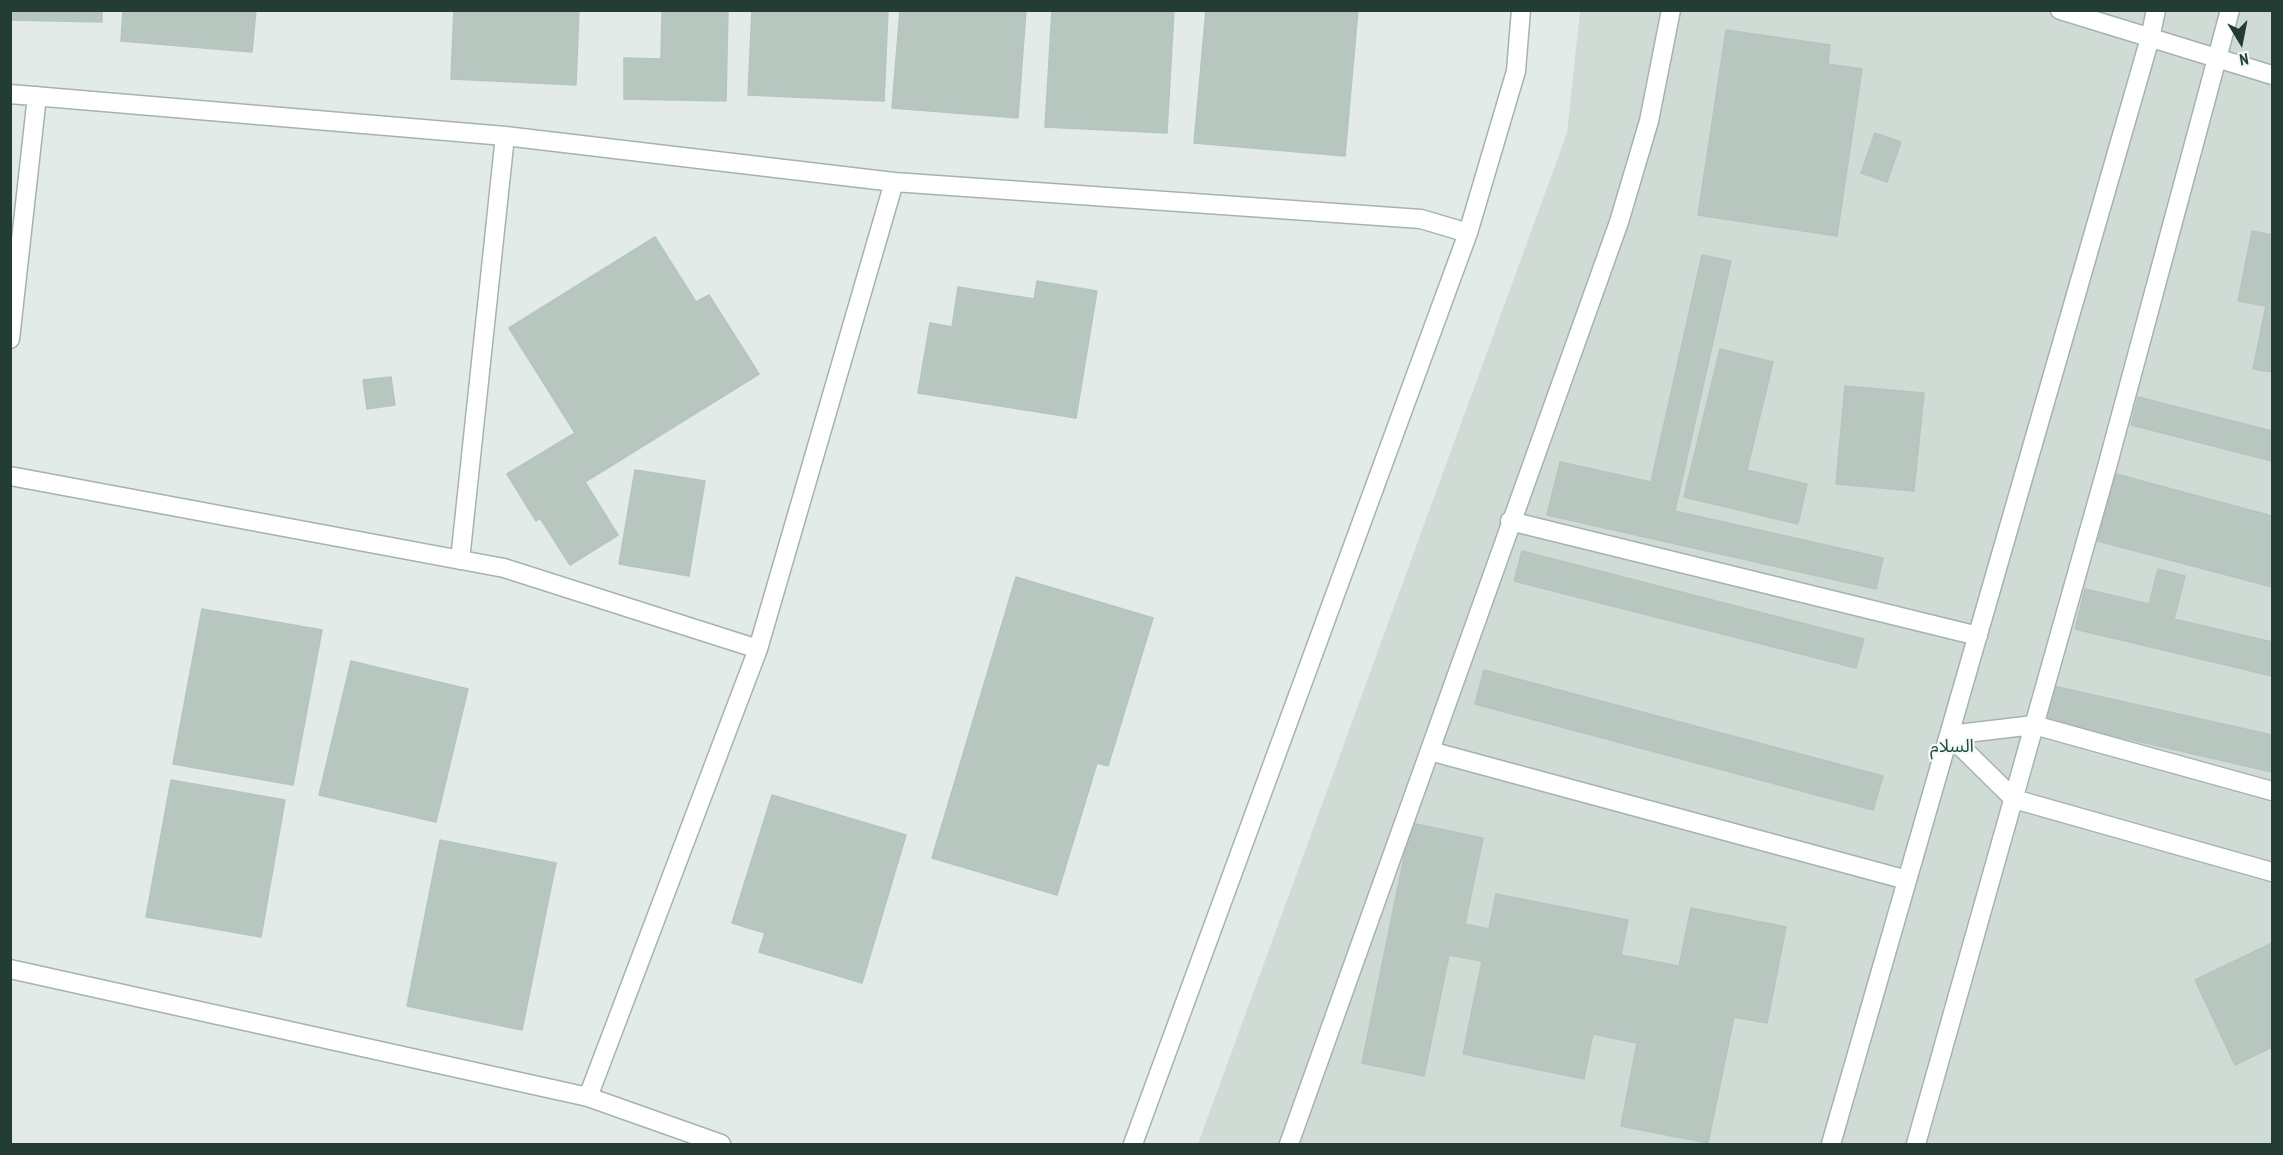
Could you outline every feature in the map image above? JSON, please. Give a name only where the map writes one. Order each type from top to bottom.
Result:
[{"type":"street","points":[[1133,1144],[1468,233],[1516,71],[1521,10]]},
{"type":"street","points":[[1289,1144],[1510,521],[1619,222],[1648,121],[1671,10]]},
{"type":"street","points":[[2060,10],[2272,75]]},
{"type":"street","points":[[1831,1144],[2150,38],[2156,10]]},
{"type":"street","points":[[1916,1144],[2110,455],[2230,10]]},
{"type":"street","points":[[10,94],[505,136],[894,182],[1421,219],[1468,233]]},
{"type":"street","points":[[10,339],[37,96]]},
{"type":"street","points":[[460,560],[505,136]]},
{"type":"street","points":[[588,1097],[758,649],[894,182]]},
{"type":"street","points":[[10,476],[504,568],[758,649]]},
{"type":"street","points":[[1510,521],[1978,636]]},
{"type":"street","points":[[1949,735],[2034,725],[2272,791]]},
{"type":"street","points":[[1949,735],[2014,799],[2272,872]]},
{"type":"street","points":[[1430,751],[1907,880]]},
{"type":"street","points":[[10,969],[588,1097],[722,1144]]},
{"type":"shaded area","points":[[1580,11],[2272,11],[2272,1144],[1198,1144],[1567,133]]},
{"type":"building","points":[[10,10],[102,10],[102,22],[10,20]]},
{"type":"building","points":[[123,10],[256,10],[252,52],[121,41]]},
{"type":"building","points":[[454,10],[579,10],[576,85],[451,79]]},
{"type":"building","points":[[662,10],[728,10],[726,101],[624,99],[624,58],[661,59]]},
{"type":"building","points":[[752,10],[888,10],[884,101],[748,95]]},
{"type":"building","points":[[900,10],[1026,10],[1018,118],[892,108]]},
{"type":"building","points":[[1052,10],[1174,10],[1167,133],[1045,127]]},
{"type":"building","points":[[1206,10],[1358,10],[1345,156],[1194,143]]},
{"type":"building","points":[[1726,30],[1830,45],[1828,64],[1862,69],[1837,236],[1698,215]]},
{"type":"building","points":[[1875,133],[1901,142],[1887,182],[1861,173]]},
{"type":"building","points":[[2252,231],[2272,235],[2272,372],[2253,369],[2266,306],[2238,301]]},
{"type":"building","points":[[655,237],[696,302],[709,295],[759,374],[585,482],[618,535],[570,565],[540,518],[536,521],[507,474],[575,433],[509,328]]},
{"type":"building","points":[[1702,255],[1731,261],[1675,511],[1883,558],[1876,589],[1547,515],[1560,462],[1651,482]]},
{"type":"building","points":[[1037,281],[1097,291],[1076,418],[918,393],[930,323],[952,327],[958,287],[1034,299]]},
{"type":"building","points":[[1720,349],[1773,362],[1747,470],[1807,484],[1798,524],[1684,497]]},
{"type":"building","points":[[391,377],[395,405],[367,409],[363,380]]},
{"type":"building","points":[[1845,386],[1924,393],[1914,491],[1836,484]]},
{"type":"building","points":[[2138,397],[2272,431],[2272,461],[2131,425]]},
{"type":"building","points":[[635,470],[705,481],[689,576],[619,564]]},
{"type":"building","points":[[2116,474],[2272,516],[2272,587],[2098,541]]},
{"type":"building","points":[[1522,551],[1864,639],[1856,668],[1514,581]]},
{"type":"building","points":[[2158,569],[2185,576],[2174,619],[2272,642],[2272,676],[2075,629],[2085,589],[2149,604]]},
{"type":"building","points":[[1016,577],[1153,618],[1108,766],[1097,763],[1057,895],[932,858]]},
{"type":"building","points":[[202,609],[322,630],[293,785],[173,764]]},
{"type":"building","points":[[351,661],[468,689],[436,822],[319,795]]},
{"type":"building","points":[[1484,670],[1883,776],[1873,810],[1475,704]]},
{"type":"building","points":[[2053,686],[2272,735],[2272,772],[2046,720]]},
{"type":"building","points":[[171,780],[285,800],[261,937],[146,917]]},
{"type":"building","points":[[772,795],[906,835],[862,983],[759,952],[765,933],[732,923]]},
{"type":"building","points":[[1411,823],[1483,838],[1465,924],[1489,929],[1496,894],[1628,920],[1621,955],[1679,966],[1691,908],[1786,927],[1767,1023],[1734,1017],[1708,1143],[1621,1126],[1637,1043],[1593,1034],[1584,1079],[1463,1054],[1482,961],[1449,955],[1424,1076],[1362,1063]]},
{"type":"building","points":[[440,840],[556,863],[522,1030],[407,1006]]},
{"type":"building","points":[[2272,943],[2272,1047],[2235,1065],[2195,980]]},
{"type":"district","name":"السلام","points":[[1952,747]]}]
